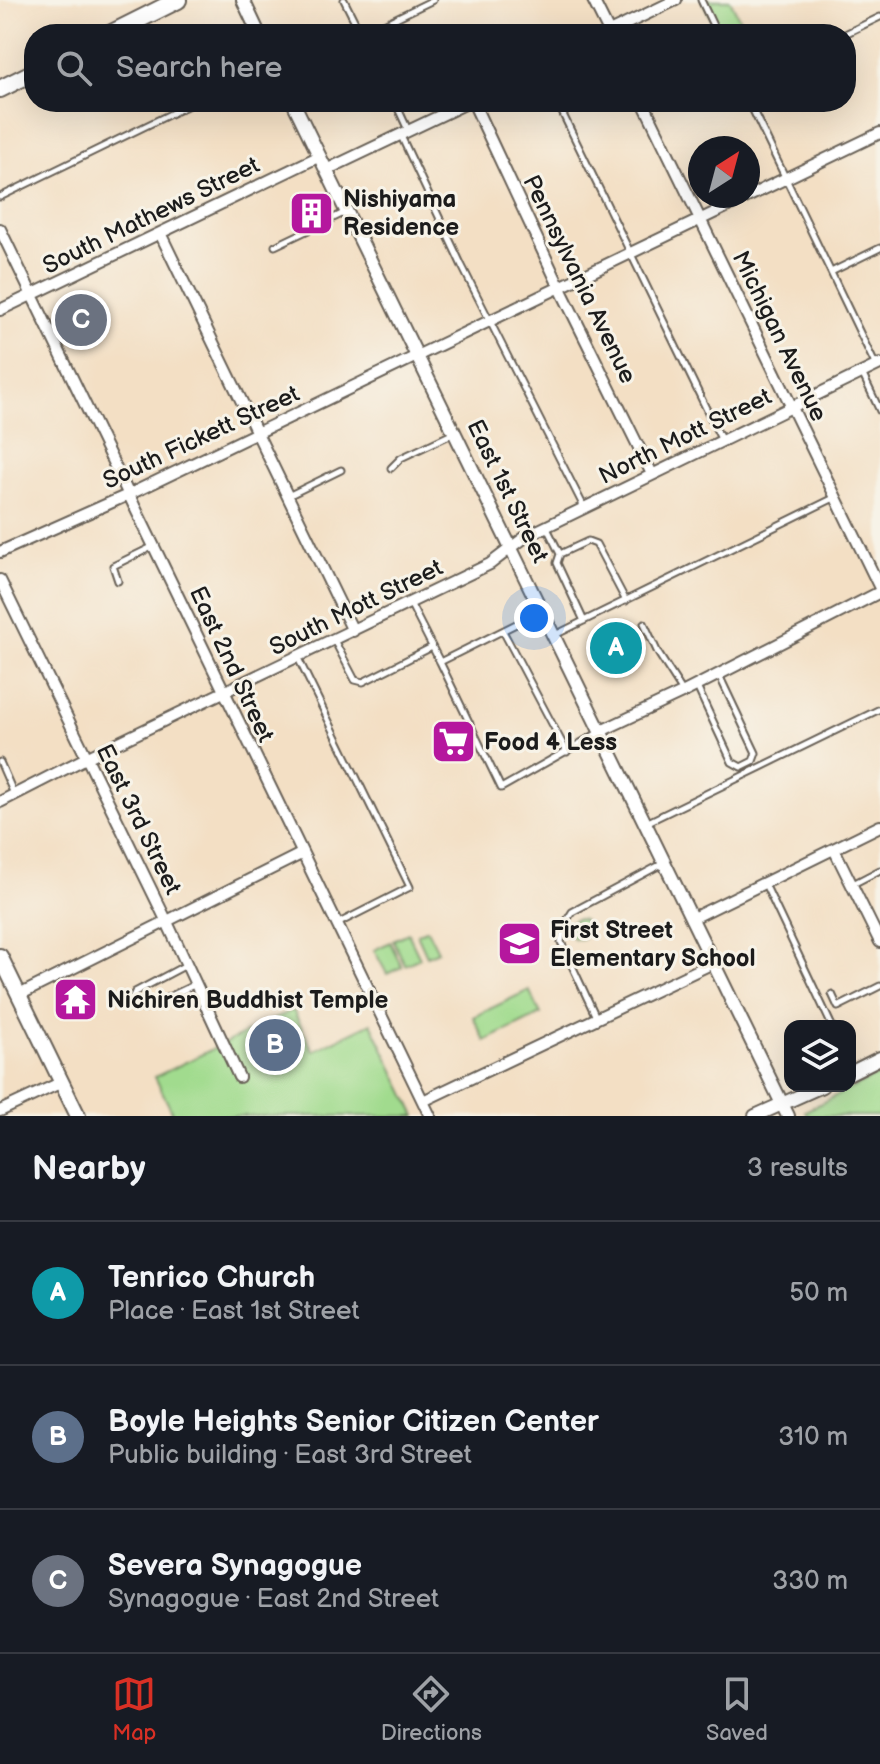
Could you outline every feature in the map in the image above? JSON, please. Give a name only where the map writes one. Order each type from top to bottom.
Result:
[{"type":"main road","points":[[130,24],[178,0]]},
{"type":"main road","points":[[0,89],[24,77]]},
{"type":"main road","points":[[0,956],[78,1116]]},
{"type":"street","points":[[243,0],[254,24]]},
{"type":"street","points":[[593,0],[604,24]]},
{"type":"street","points":[[627,24],[676,0]]},
{"type":"street","name":"East 1st Street","points":[[298,112],[788,1116]]},
{"type":"street","points":[[326,170],[450,112]]},
{"type":"street","name":"Pennsylvania Avenue","points":[[476,112],[652,474]]},
{"type":"street","name":"Michigan Avenue","points":[[648,112],[880,590]]},
{"type":"street","name":"South Fickett Street","points":[[0,552],[130,494],[880,133]]},
{"type":"street","name":"South Mathews Street","points":[[0,310],[320,156]]},
{"type":"street","name":"East 2nd Street","points":[[0,229],[430,1116]]},
{"type":"street","points":[[160,233],[353,631]]},
{"type":"street","name":"North Mott Street","points":[[512,549],[546,526],[878,365]]},
{"type":"street","name":"South Mott Street","points":[[0,802],[490,564],[512,549]]},
{"type":"street","name":"East 3rd Street","points":[[0,580],[239,1077]]},
{"type":"street","points":[[601,731],[719,675],[880,590]]},
{"type":"street","points":[[691,919],[880,826]]},
{"type":"street","points":[[834,849],[880,942]]},
{"type":"street","points":[[19,995],[301,854]]},
{"type":"street","points":[[423,1101],[713,963]]},
{"type":"street","points":[[856,1067],[880,1058]]},
{"type":"street","points":[[0,1111],[62,1082]]},
{"type":"street","points":[[755,1116],[808,1092]]},
{"type":"lane","points":[[344,0],[357,24]]},
{"type":"lane","points":[[383,24],[433,0]]},
{"type":"lane","points":[[701,0],[712,24]]},
{"type":"lane","points":[[856,29],[880,17]]},
{"type":"lane","points":[[0,197],[174,112]]},
{"type":"lane","points":[[398,112],[462,266],[585,507]]},
{"type":"lane","points":[[562,112],[722,440]]},
{"type":"lane","points":[[754,112],[878,365]]},
{"type":"lane","points":[[275,246],[347,211]]},
{"type":"lane","points":[[831,272],[880,248]]},
{"type":"lane","points":[[862,373],[880,411]]},
{"type":"lane","points":[[391,468],[401,458],[455,432]]},
{"type":"lane","points":[[287,496],[341,470]]},
{"type":"lane","points":[[554,636],[836,497]]},
{"type":"lane","points":[[546,526],[560,554],[557,563],[584,621]]},
{"type":"lane","points":[[560,554],[588,541],[596,544],[626,601]]},
{"type":"lane","points":[[118,581],[113,566],[154,546]]},
{"type":"lane","points":[[410,603],[501,788],[601,731]]},
{"type":"lane","points":[[440,662],[542,611]]},
{"type":"lane","points":[[644,623],[658,653],[684,692]]},
{"type":"lane","points":[[503,631],[567,752]]},
{"type":"lane","points":[[334,640],[355,680],[363,682],[432,647]]},
{"type":"lane","points":[[298,658],[410,887],[336,924]]},
{"type":"lane","points":[[697,686],[732,762],[741,767],[753,761],[756,753],[719,675]]},
{"type":"lane","points":[[645,824],[880,709]]},
{"type":"lane","points":[[0,762],[14,795]]},
{"type":"lane","points":[[596,1018],[561,942],[564,925],[572,912],[664,863]]},
{"type":"lane","points":[[852,885],[880,870]]},
{"type":"lane","points":[[765,883],[829,1020]]},
{"type":"lane","points":[[187,965],[135,992],[132,998],[138,1009],[143,1009],[196,984]]},
{"type":"lane","points":[[832,994],[838,1007],[880,986]]},
{"type":"green space","points":[[702,0],[730,0],[742,24],[714,24]]},
{"type":"green space","points":[[578,919],[585,922],[588,929],[585,936],[578,939],[571,936],[568,929],[571,922]]},
{"type":"green space","points":[[427,929],[438,951],[427,956],[417,934]]},
{"type":"green space","points":[[408,933],[420,958],[405,965],[393,940]]},
{"type":"green space","points":[[390,942],[402,967],[387,974],[374,950]]},
{"type":"green space","points":[[529,990],[541,1014],[485,1041],[473,1017]]},
{"type":"green space","points":[[293,1010],[313,1051],[371,1023],[416,1116],[174,1116],[155,1077]]},
{"type":"green space","points":[[880,1074],[880,1116],[808,1116],[805,1111],[844,1092],[856,1092],[856,1086]]},
{"type":"place","name":"Nishiyama Residence","points":[[312,213]]},
{"type":"place","name":"Severa Synagogue","points":[[81,320]]},
{"type":"place","name":"Tenrico Church","points":[[616,648]]},
{"type":"place","name":"Food 4 Less","points":[[453,742]]},
{"type":"place","name":"First Street Elementary School","points":[[519,944]]},
{"type":"place","name":"Nichiren Buddhist Temple","points":[[76,1000]]},
{"type":"place","name":"Boyle Heights Senior Citizen Center","points":[[275,1045]]}]
